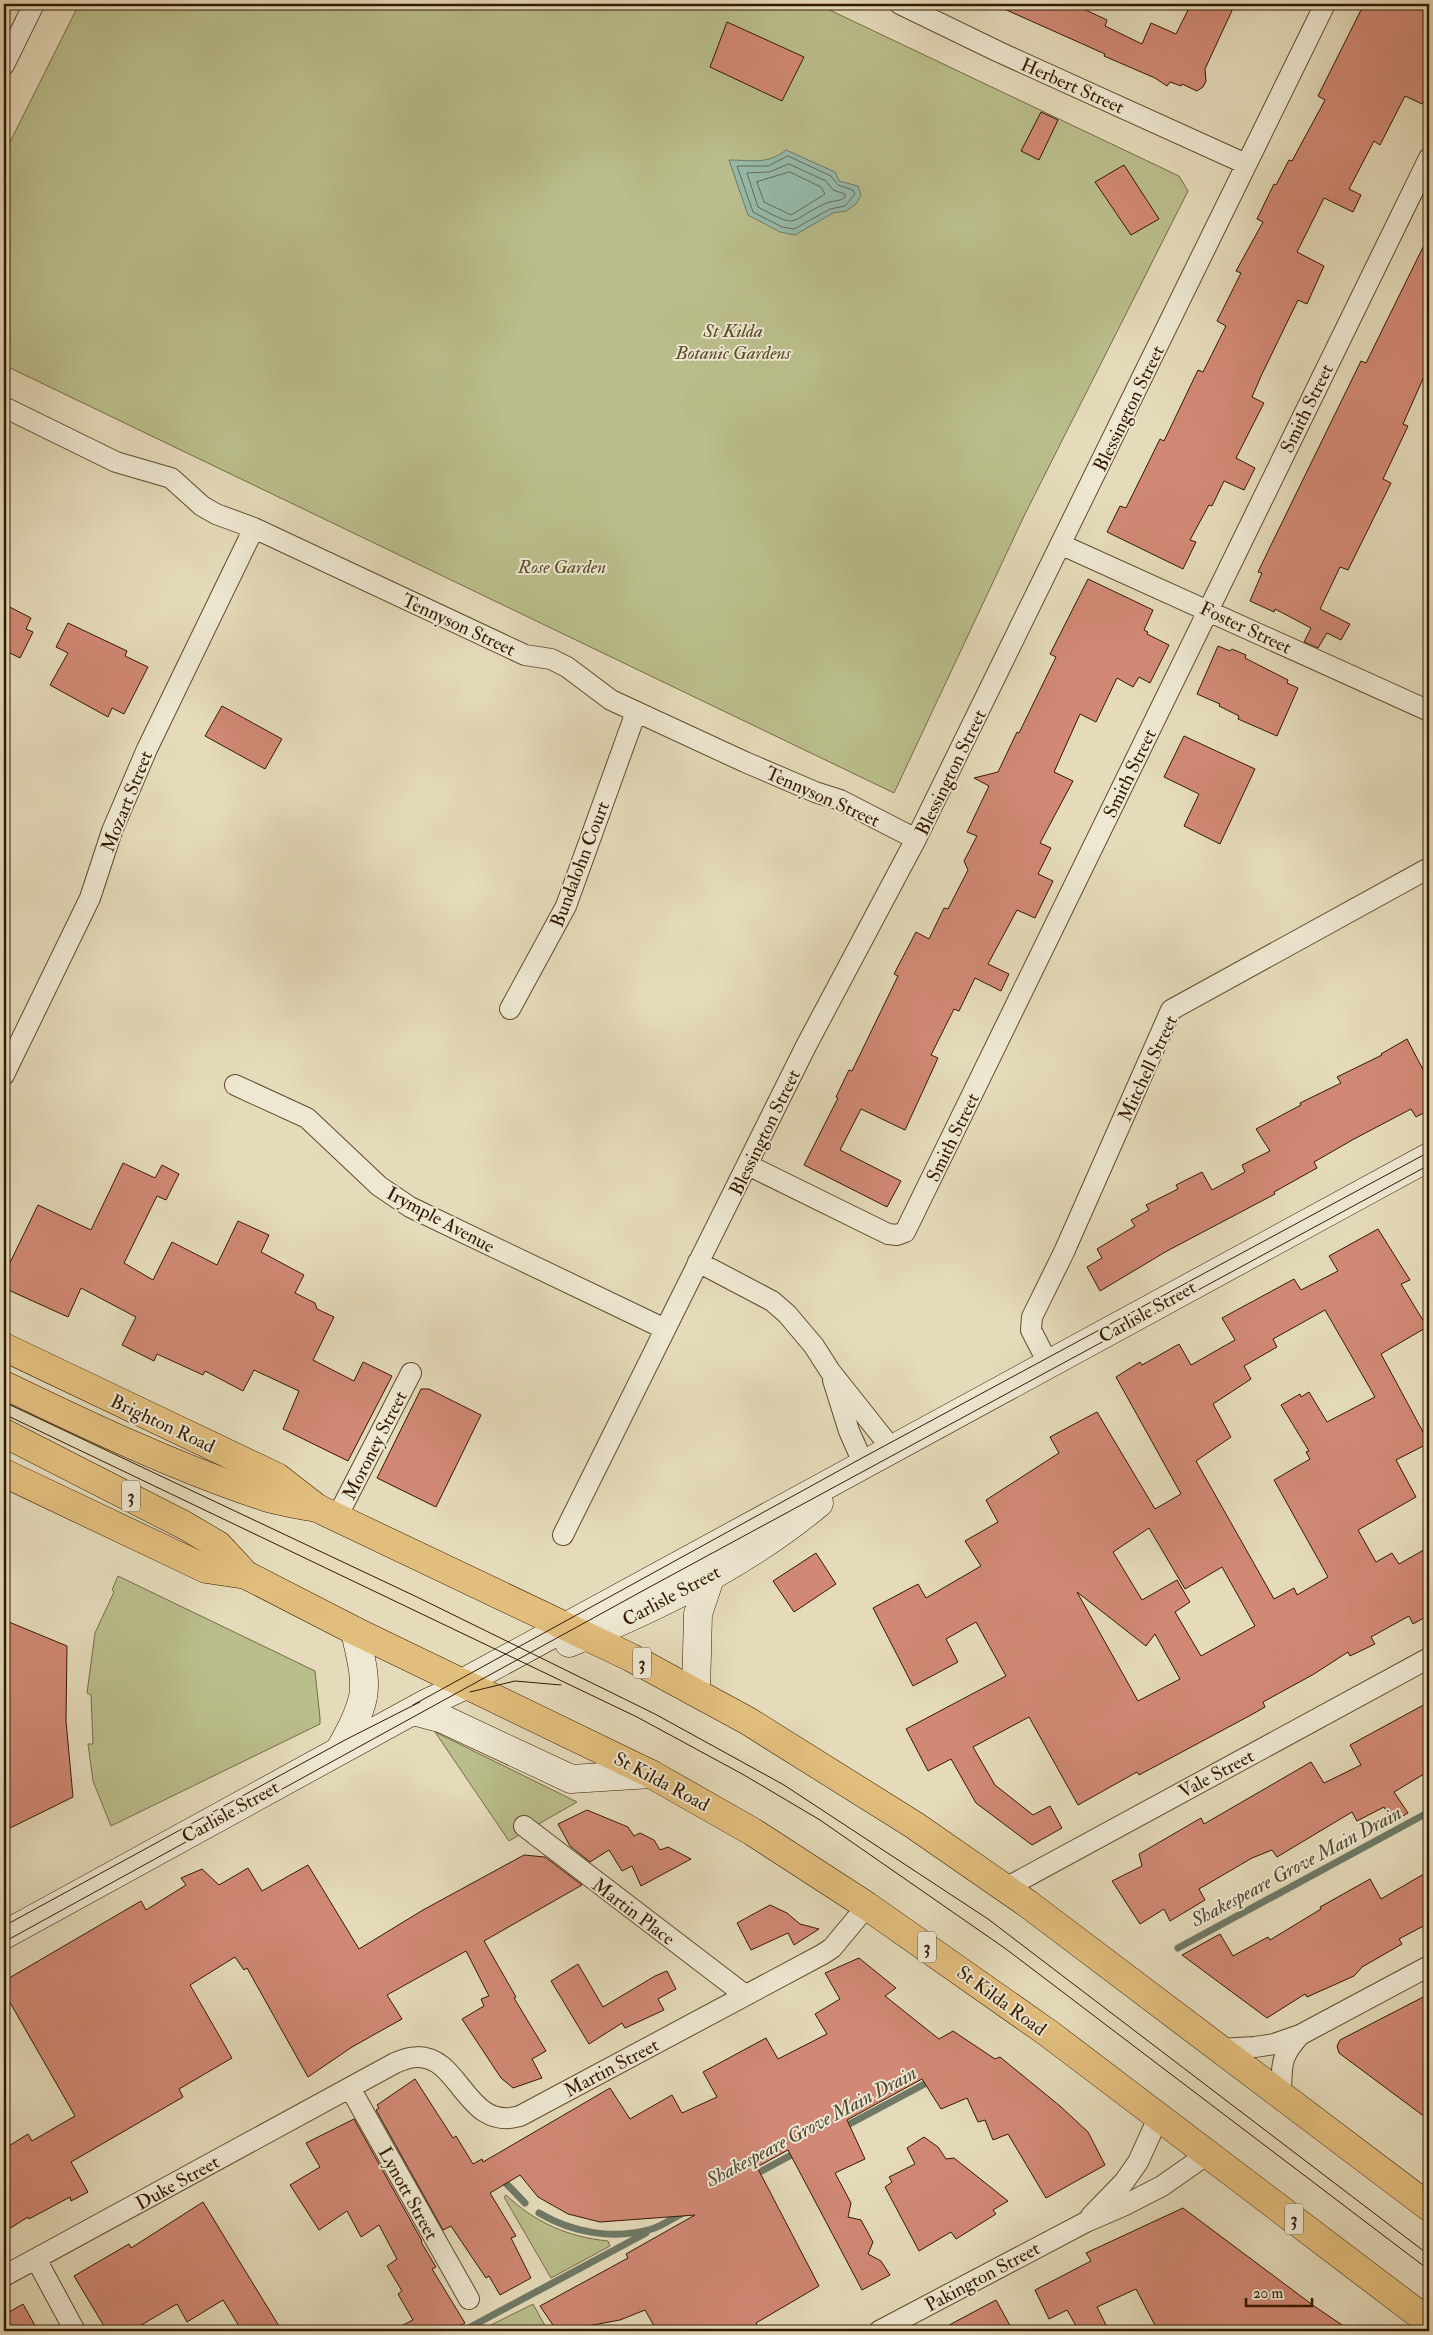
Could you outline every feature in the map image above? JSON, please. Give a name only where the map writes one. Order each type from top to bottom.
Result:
[{"type":"main road","name":"Carlisle Street","points":[[4,1935],[463,1685],[578,1631],[892,1449],[1429,1157]]},
{"type":"main road","name":"Brighton Road","points":[[4,1347],[277,1477],[327,1513]]},
{"type":"main road","name":"Brighton Road","points":[[4,1385],[180,1466],[267,1497],[327,1513],[578,1631]]},
{"type":"main road","points":[[142,1412],[180,1466]]},
{"type":"main road","name":"3","points":[[4,1433],[111,1485],[218,1545],[246,1575],[463,1685]]},
{"type":"main road","name":"Carlisle Street","points":[[578,1631],[633,1617],[711,1575],[789,1527],[864,1465]]},
{"type":"main road","points":[[4,1473],[206,1569],[246,1575]]},
{"type":"main road","points":[[97,1518],[111,1485]]},
{"type":"main road","points":[[696,1692],[698,1614],[711,1575]]},
{"type":"main road","points":[[339,1752],[356,1718],[363,1695],[362,1673],[355,1631]]},
{"type":"main road","name":"3","points":[[578,1631],[748,1721],[914,1825],[1028,1904],[1429,2206]]},
{"type":"main road","name":"St Kilda Road","points":[[463,1685],[651,1774],[753,1832],[867,1906],[1048,2033],[1429,2322]]},
{"type":"main road","points":[[414,1711],[443,1719],[571,1779],[651,1774]]},
{"type":"street","points":[[4,64],[34,4]]},
{"type":"street","name":"Herbert Street","points":[[900,4],[1000,52],[1246,164]]},
{"type":"street","name":"Blessington Street","points":[[562,1534],[806,1046],[916,840],[1062,545],[1324,4]]},
{"type":"street","name":"Smith Street","points":[[748,1164],[888,1234],[897,1235],[905,1232],[1429,158]]},
{"type":"street","name":"Tennyson Street","points":[[4,407],[116,462],[172,478],[202,506],[216,514],[254,528],[525,655],[551,659],[567,667],[599,693],[636,712],[780,778],[840,800],[916,840]]},
{"type":"street","name":"Mozart Street","points":[[4,1075],[90,898],[112,831],[147,748],[254,528]]},
{"type":"street","name":"Foster Street","points":[[1062,545],[1209,609],[1429,711]]},
{"type":"street","name":"Bundalohn Court","points":[[510,1010],[566,906],[636,712]]},
{"type":"street","name":"Mitchell Street","points":[[1049,1364],[1031,1330],[1032,1317],[1064,1252],[1171,1010],[1429,868]]},
{"type":"street","name":"Irymple Avenue","points":[[234,1085],[307,1118],[379,1186],[410,1207],[665,1329]]},
{"type":"street","points":[[698,1262],[772,1301],[798,1326],[830,1371],[892,1449]]},
{"type":"street","points":[[830,1371],[849,1431],[864,1465]]},
{"type":"street","name":"Moroney Street","points":[[327,1513],[411,1373]]},
{"type":"street","name":"Vale Street","points":[[1004,1889],[1429,1658]]},
{"type":"street","name":"Martin Place","points":[[524,1826],[745,1995]]},
{"type":"street","name":"Martin Street","points":[[350,2088],[395,2063],[418,2057],[430,2059],[440,2065],[477,2106],[496,2118],[508,2119],[520,2116],[832,1948],[867,1906]]},
{"type":"street","points":[[1219,2049],[1274,2044],[1300,2035],[1429,1966]]},
{"type":"street","points":[[1281,2096],[1282,2060],[1287,2050],[1300,2035]]},
{"type":"street","name":"Duke Street","points":[[4,2276],[350,2088]]},
{"type":"street","name":"Lynott Street","points":[[350,2088],[469,2299]]},
{"type":"street","name":"Pakington Street","points":[[1086,2222],[1124,2182],[1138,2162],[1159,2116]]},
{"type":"street","name":"Pakington Street","points":[[879,2331],[1086,2222],[1162,2186],[1209,2154]]},
{"type":"street","points":[[36,2259],[74,2331]]},
{"type":"green space","name":"St Kilda Botanic Gardens","points":[[79,4],[817,4],[1179,176],[1188,191],[1025,514],[894,793],[4,365],[4,154]]},
{"type":"green space","points":[[118,1576],[315,1671],[320,1724],[111,1826],[93,1781],[88,1744],[93,1744],[91,1695],[87,1693],[95,1633],[114,1592],[112,1590]]},
{"type":"green space","points":[[435,1732],[577,1802],[509,1841]]},
{"type":"green space","points":[[506,2195],[517,2205],[553,2227],[579,2236],[608,2241],[610,2246],[551,2278],[504,2197]]},
{"type":"green space","points":[[533,2304],[548,2331],[479,2331]]},
{"type":"water","points":[[786,150],[835,172],[839,181],[858,186],[861,195],[856,204],[846,211],[833,213],[795,235],[780,232],[748,215],[729,160],[766,160]]},
{"type":"building","points":[[993,4],[1073,4],[1107,20],[1105,26],[1142,44],[1151,23],[1176,34],[1191,4],[1235,4],[1205,69],[1206,81],[1203,87],[1197,91],[1182,84],[1181,86],[1170,82],[1167,86],[1155,78],[1104,56],[1105,54]]},
{"type":"building","points":[[1364,4],[1410,4],[1429,13],[1429,89],[1422,104],[1405,96],[1380,145],[1374,141],[1349,189],[1361,195],[1353,212],[1324,198],[1297,252],[1324,266],[1307,304],[1298,300],[1262,374],[1252,397],[1264,403],[1236,458],[1255,468],[1244,490],[1224,481],[1212,506],[1209,505],[1190,540],[1196,542],[1183,569],[1107,532],[1120,506],[1126,508],[1160,439],[1164,441],[1198,370],[1203,372],[1226,326],[1217,321],[1241,273],[1236,271],[1263,222],[1257,219],[1274,184],[1276,185],[1289,160],[1292,161],[1325,100],[1318,96]]},
{"type":"building","points":[[727,22],[804,57],[782,101],[710,67]]},
{"type":"building","points":[[1041,112],[1058,120],[1039,160],[1021,151]]},
{"type":"building","points":[[1124,165],[1159,219],[1131,235],[1095,182]]},
{"type":"building","points":[[1429,235],[1429,365],[1403,424],[1408,426],[1383,479],[1391,483],[1348,570],[1340,567],[1320,609],[1350,624],[1341,640],[1327,633],[1318,648],[1304,642],[1311,628],[1275,609],[1274,612],[1250,601],[1262,573],[1258,572],[1361,361],[1366,363]]},
{"type":"building","points":[[1088,579],[1153,610],[1144,630],[1148,632],[1147,634],[1169,645],[1150,683],[1139,677],[1133,687],[1117,678],[1096,722],[1080,714],[1054,772],[1073,781],[1040,843],[1051,848],[1038,874],[1053,881],[1035,918],[1017,910],[988,964],[1009,974],[1001,991],[975,978],[959,1011],[954,1009],[931,1055],[938,1058],[905,1130],[861,1109],[840,1150],[901,1181],[887,1207],[804,1165],[838,1098],[836,1097],[849,1070],[852,1071],[898,976],[894,974],[916,932],[929,939],[944,908],[948,909],[968,870],[964,861],[977,836],[967,832],[989,786],[974,778],[998,772],[1056,657],[1050,654]]},
{"type":"building","points":[[4,604],[31,618],[26,629],[33,632],[20,658],[4,650]]},
{"type":"building","points":[[68,623],[127,651],[125,656],[148,667],[124,714],[112,708],[108,717],[50,685],[68,653],[56,647]]},
{"type":"building","points":[[1218,646],[1246,655],[1245,658],[1288,680],[1287,683],[1298,688],[1277,736],[1238,719],[1239,716],[1219,706],[1220,704],[1197,694]]},
{"type":"building","points":[[222,706],[282,739],[265,769],[205,736]]},
{"type":"building","points":[[1184,736],[1255,769],[1220,844],[1184,826],[1199,794],[1164,777]]},
{"type":"building","points":[[1407,1039],[1429,1081],[1429,1110],[1416,1117],[1411,1109],[1354,1139],[1314,1162],[1317,1168],[1274,1192],[1275,1194],[1167,1251],[1100,1291],[1087,1267],[1102,1258],[1097,1249],[1135,1226],[1131,1220],[1149,1210],[1146,1205],[1178,1189],[1176,1185],[1202,1172],[1212,1190],[1245,1172],[1242,1165],[1270,1151],[1256,1129],[1301,1105],[1300,1103],[1341,1083],[1337,1077],[1382,1055]]},
{"type":"building","points":[[123,1163],[155,1178],[162,1165],[179,1174],[166,1200],[157,1196],[124,1263],[153,1280],[172,1242],[217,1265],[238,1221],[269,1235],[261,1252],[304,1275],[295,1293],[315,1303],[317,1309],[334,1317],[313,1360],[354,1381],[363,1362],[392,1376],[348,1461],[283,1429],[299,1391],[254,1370],[243,1391],[205,1371],[203,1375],[157,1354],[154,1361],[122,1345],[136,1317],[81,1288],[68,1317],[4,1288],[4,1275],[38,1205],[91,1230]]},
{"type":"building","points":[[1378,1229],[1410,1280],[1401,1284],[1427,1327],[1381,1354],[1429,1443],[1396,1460],[1416,1497],[1358,1530],[1376,1562],[1392,1553],[1399,1564],[1429,1547],[1429,1615],[1413,1624],[1409,1616],[1371,1637],[1375,1644],[1350,1656],[1348,1652],[1314,1674],[1263,1702],[1265,1707],[1251,1715],[1139,1775],[1137,1772],[1078,1805],[1029,1717],[973,1747],[995,1785],[1033,1815],[1050,1806],[1062,1828],[1032,1845],[976,1803],[951,1759],[928,1771],[906,1729],[1006,1676],[976,1622],[946,1639],[958,1662],[913,1686],[873,1608],[918,1584],[926,1598],[981,1566],[965,1541],[998,1522],[986,1500],[1059,1453],[1050,1437],[1097,1412],[1155,1509],[1181,1494],[1116,1377],[1140,1362],[1142,1365],[1179,1344],[1191,1365],[1235,1340],[1222,1318],[1294,1279],[1301,1290],[1338,1271],[1329,1256]],"holes":[[[1325,1310],[1375,1397],[1327,1422],[1309,1392],[1301,1397],[1300,1394],[1281,1405],[1309,1451],[1306,1452],[1310,1459],[1274,1480],[1328,1577],[1297,1595],[1294,1588],[1274,1599],[1196,1461],[1231,1437],[1213,1404],[1251,1379],[1244,1366],[1277,1347],[1273,1339]],[[1149,1528],[1185,1589],[1222,1567],[1255,1626],[1201,1656],[1175,1612],[1190,1602],[1177,1580],[1142,1600],[1113,1552]],[[1077,1592],[1146,1646],[1155,1634],[1180,1679],[1138,1701]]]},
{"type":"building","points":[[421,1389],[429,1389],[481,1415],[436,1507],[377,1478]]},
{"type":"building","points":[[816,1553],[836,1584],[794,1612],[773,1581]]},
{"type":"building","points":[[4,1620],[67,1646],[66,1721],[73,1797],[4,1831]]},
{"type":"building","points":[[1429,1702],[1429,1771],[1394,1792],[1408,1813],[1392,1822],[1384,1807],[1357,1821],[1352,1812],[1277,1857],[1272,1850],[1252,1858],[1199,1889],[1205,1900],[1170,1921],[1164,1909],[1140,1924],[1112,1881],[1142,1866],[1139,1854],[1201,1818],[1204,1824],[1311,1762],[1324,1783],[1361,1765],[1350,1745]]},
{"type":"building","points":[[587,1810],[628,1827],[634,1836],[640,1833],[654,1840],[660,1850],[668,1847],[691,1859],[641,1886],[632,1866],[622,1871],[609,1850],[590,1862],[570,1846],[558,1824]]},
{"type":"building","points":[[524,1855],[545,1857],[582,1885],[484,1941],[516,1997],[514,1998],[546,2051],[532,2059],[542,2078],[513,2088],[501,2078],[462,2019],[484,2006],[481,1999],[489,1996],[466,1951],[387,1995],[402,2019],[352,2047],[308,2077],[247,1968],[244,1970],[235,1957],[190,1985],[232,2058],[179,2089],[183,2097],[71,2162],[88,2192],[71,2201],[70,2197],[29,2219],[28,2217],[4,2232],[4,2149],[28,2134],[32,2141],[75,2116],[4,1992],[4,1981],[141,1901],[146,1910],[186,1885],[181,1878],[202,1869],[219,1885],[248,1868],[262,1891],[308,1865],[359,1949],[423,1910]]},
{"type":"building","points":[[1429,1871],[1429,1923],[1399,1939],[1402,1944],[1362,1967],[1354,1976],[1307,1997],[1305,1994],[1267,2018],[1182,1955],[1220,1934],[1233,1956],[1268,1937],[1270,1940],[1321,1909],[1320,1907],[1370,1879],[1381,1899]]},
{"type":"building","points":[[770,1905],[787,1913],[800,1924],[819,1929],[794,1945],[788,1933],[751,1950],[737,1923]]},
{"type":"building","points":[[859,1958],[896,1988],[885,1996],[939,2039],[953,2031],[995,2059],[1000,2057],[1060,2106],[1088,2132],[1105,2165],[1046,2198],[1008,2134],[993,2140],[985,2120],[978,2122],[967,2098],[941,2109],[922,2079],[847,2120],[865,2159],[835,2173],[851,2203],[848,2217],[861,2220],[873,2242],[868,2254],[881,2261],[890,2275],[862,2290],[788,2150],[757,2167],[819,2286],[756,2323],[761,2331],[657,2331],[645,2310],[620,2320],[582,2327],[585,2331],[557,2331],[540,2306],[628,2258],[626,2254],[695,2215],[600,2222],[568,2214],[538,2197],[520,2175],[490,2193],[516,2236],[511,2238],[531,2278],[500,2295],[489,2276],[486,2278],[451,2226],[443,2230],[376,2110],[379,2108],[377,2105],[415,2079],[453,2138],[456,2136],[473,2164],[482,2159],[483,2162],[610,2088],[630,2119],[672,2095],[682,2113],[717,2097],[703,2072],[766,2038],[778,2059],[827,2034],[815,2014],[840,1999],[825,1973]]},
{"type":"building","points":[[578,1964],[603,2007],[655,1976],[667,1971],[676,1989],[658,1999],[664,2010],[625,2028],[622,2023],[589,2044],[551,1981]]},
{"type":"building","points":[[1429,1994],[1429,2120],[1339,2053],[1337,2046],[1340,2040]]},
{"type":"building","points":[[354,2119],[436,2267],[432,2269],[465,2323],[450,2331],[391,2331],[413,2320],[398,2294],[402,2291],[387,2266],[397,2259],[379,2225],[361,2237],[347,2211],[319,2230],[290,2185],[320,2167],[306,2143]]},
{"type":"building","points":[[924,2137],[938,2147],[946,2159],[954,2158],[1008,2201],[993,2210],[996,2214],[956,2239],[951,2232],[919,2251],[885,2187],[892,2182],[889,2177],[915,2164],[907,2148]]},
{"type":"building","points":[[203,2202],[282,2331],[242,2331],[223,2300],[187,2322],[177,2304],[131,2331],[107,2331],[74,2276],[129,2244],[131,2248]]},
{"type":"building","points":[[1183,2208],[1314,2306],[1351,2331],[1158,2331],[1136,2289],[1097,2307],[1109,2331],[1079,2331],[1067,2310],[1049,2319],[1035,2290],[1091,2261],[1086,2253]]},
{"type":"building","points":[[996,2300],[1013,2331],[938,2331]]},
{"type":"building","points":[[23,2304],[38,2331],[4,2331],[4,2315]]},
{"type":"waterway","name":"Shakespeare Grove Main Drain","points":[[1178,1948],[1429,1812]]},
{"type":"waterway","name":"Shakespeare Grove Main Drain","points":[[842,2128],[932,2080]]},
{"type":"waterway","name":"Shakespeare Grove Main Drain","points":[[752,2176],[797,2152]]},
{"type":"waterway","points":[[500,2177],[525,2203]]},
{"type":"waterway","name":"Shakespeare Grove Main Drain","points":[[539,2213],[579,2230],[608,2234],[623,2234],[652,2229],[683,2213]]},
{"type":"waterway","name":"Shakespeare Grove Main Drain","points":[[463,2331],[646,2233]]},
{"type":"tram line","points":[[413,1705],[862,1458],[1429,1152]]},
{"type":"tram line","points":[[4,1942],[646,1589],[1429,1165]]},
{"type":"tram line","points":[[4,1402],[417,1597],[655,1714],[784,1785],[988,1919],[1429,2255]]},
{"type":"tram line","points":[[4,1414],[637,1717],[744,1775],[820,1820],[1006,1949],[1429,2270]]},
{"type":"tram line","points":[[470,1692],[515,1681],[561,1685]]},
{"type":"tram line","points":[[4,1926],[345,1740],[420,1702]]},
{"type":"park label","name":"Rose Garden","points":[[562,566]]}]
